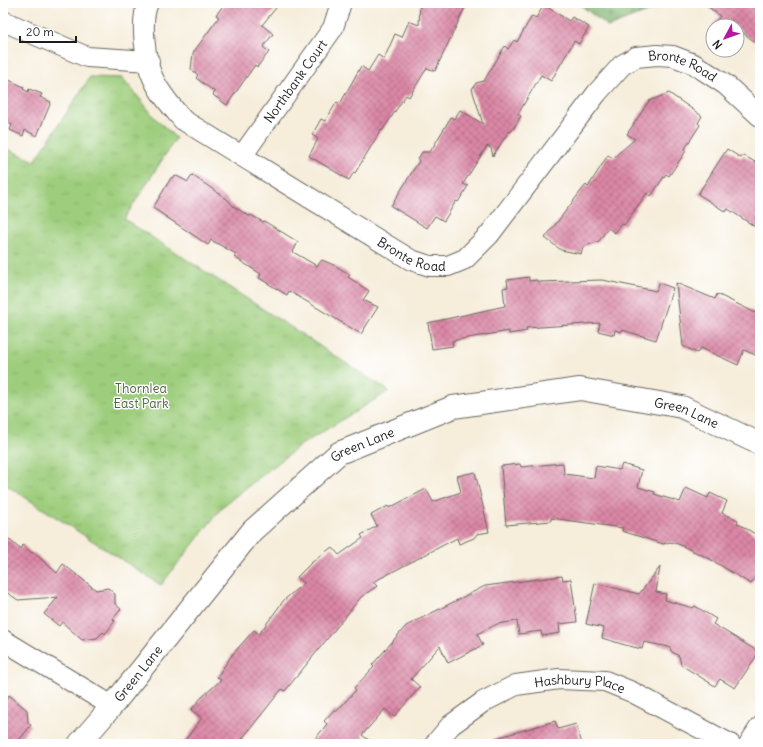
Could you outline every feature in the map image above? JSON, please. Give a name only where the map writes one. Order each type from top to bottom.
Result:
[{"type":"street","name":"Bronte Road","points":[[148,3],[145,9],[143,33],[150,71],[153,79],[165,98],[184,120],[411,260],[430,266],[448,266],[465,259],[489,235],[597,93],[622,65],[636,57],[657,55],[672,56],[694,64],[726,85],[760,116]]},
{"type":"street","name":"Northbank Court","points":[[242,156],[333,28],[341,3]]},
{"type":"street","points":[[3,21],[87,57],[149,61]]},
{"type":"street","name":"Green Lane","points":[[79,744],[112,706],[252,531],[339,453],[453,407],[580,389],[682,407],[760,444]]},
{"type":"street","points":[[3,640],[112,706]]},
{"type":"street","name":"Hashbury Place","points":[[435,744],[451,725],[483,702],[516,685],[559,679],[581,679],[605,681],[632,692],[730,744]]},
{"type":"street","points":[[749,744],[760,727]]},
{"type":"green space","points":[[578,3],[671,3],[608,27]]},
{"type":"green space","name":"Thornlea East Park","points":[[90,77],[123,78],[155,118],[176,138],[124,219],[389,391],[301,445],[223,506],[161,585],[3,483],[3,147],[35,161]]},
{"type":"building","points":[[225,3],[280,3],[262,25],[273,34],[263,47],[269,52],[257,67],[255,65],[227,105],[213,95],[215,92],[196,78],[198,75],[191,69],[193,53],[219,17],[216,15]]},
{"type":"building","points":[[420,3],[467,3],[435,71],[427,68],[409,97],[406,95],[382,131],[381,130],[355,173],[354,172],[349,180],[309,156],[318,139],[312,135],[321,119],[325,121],[337,102],[340,104],[361,66],[368,71],[378,55],[384,59],[395,34],[402,37],[409,21],[419,25]]},
{"type":"building","points":[[703,3],[760,3],[760,46],[745,34],[745,18],[718,18],[720,16]]},
{"type":"building","points":[[544,5],[569,21],[572,17],[589,27],[579,44],[574,41],[551,81],[541,75],[518,114],[521,116],[511,132],[509,131],[493,156],[491,148],[487,146],[463,184],[468,186],[458,202],[456,201],[444,221],[435,216],[427,228],[391,206],[419,161],[418,159],[422,152],[430,152],[451,117],[454,119],[460,110],[483,124],[472,89],[476,83],[484,81],[505,46],[508,49],[514,40],[517,42],[532,16],[536,18]]},
{"type":"building","points":[[9,80],[24,87],[23,89],[28,92],[29,89],[42,94],[40,97],[51,102],[37,136],[25,130],[23,136],[10,130],[12,125],[3,120],[3,92]]},
{"type":"building","points":[[669,93],[702,116],[698,123],[700,125],[684,150],[686,151],[669,176],[666,174],[651,196],[647,193],[624,225],[622,224],[615,233],[608,228],[599,241],[583,247],[581,254],[561,250],[545,238],[586,185],[588,187],[608,155],[613,158],[635,139],[627,134],[649,101]]},
{"type":"building","points":[[727,149],[741,158],[743,155],[760,165],[760,230],[728,209],[726,212],[698,194]]},
{"type":"building","points":[[192,175],[227,199],[233,206],[249,216],[251,215],[263,222],[264,221],[298,242],[293,252],[317,266],[322,260],[336,266],[350,275],[348,277],[369,291],[363,300],[378,307],[361,334],[289,291],[287,295],[259,278],[261,274],[234,257],[236,254],[211,240],[208,245],[153,208],[171,178],[177,176],[188,182]]},
{"type":"building","points":[[529,277],[529,281],[537,280],[538,282],[602,280],[656,291],[659,283],[673,288],[656,340],[622,330],[621,332],[615,330],[614,335],[598,331],[600,323],[526,328],[527,331],[509,334],[509,331],[452,341],[453,346],[432,349],[428,323],[505,306],[503,288],[508,287],[507,280]]},
{"type":"building","points":[[676,283],[715,299],[717,294],[760,315],[760,357],[744,350],[738,365],[701,348],[697,353],[683,346]]},
{"type":"building","points":[[563,463],[564,474],[594,478],[596,466],[620,470],[622,464],[642,470],[638,487],[655,492],[654,494],[680,502],[686,488],[708,498],[710,493],[727,501],[722,513],[738,520],[737,523],[760,537],[760,570],[751,584],[710,559],[678,544],[670,542],[663,544],[622,531],[623,528],[551,518],[551,521],[506,525],[501,466],[520,464],[521,467]]},
{"type":"building","points":[[475,472],[489,532],[477,534],[474,538],[459,544],[457,538],[373,582],[377,586],[361,597],[285,691],[282,689],[238,744],[182,744],[202,718],[191,710],[201,698],[221,680],[217,677],[232,655],[254,630],[259,634],[284,600],[304,583],[297,577],[311,563],[332,547],[339,555],[363,538],[361,535],[377,526],[371,515],[388,506],[389,508],[426,489],[433,502],[461,492],[457,476]]},
{"type":"building","points":[[3,534],[20,549],[23,545],[57,573],[63,564],[96,590],[108,588],[115,594],[115,604],[121,609],[113,619],[115,621],[105,634],[103,632],[97,638],[82,640],[62,622],[59,626],[44,614],[58,597],[18,600],[3,590]]},
{"type":"building","points":[[660,567],[656,592],[666,594],[665,600],[693,608],[695,606],[716,619],[713,624],[759,652],[735,688],[720,679],[715,686],[681,665],[679,656],[672,652],[669,647],[644,642],[642,649],[625,645],[602,638],[604,628],[586,624],[595,583],[639,594]]},
{"type":"building","points":[[562,576],[563,580],[571,579],[577,622],[559,624],[560,633],[542,636],[541,631],[519,634],[517,621],[497,624],[477,634],[483,645],[448,663],[440,646],[411,679],[420,687],[394,717],[385,709],[362,735],[374,744],[311,744],[327,724],[324,721],[334,710],[336,712],[356,690],[354,688],[374,667],[372,665],[406,626],[485,586]]},
{"type":"building","points":[[9,695],[27,710],[28,723],[31,725],[16,744],[3,744],[3,703]]},
{"type":"building","points":[[555,721],[558,729],[576,724],[582,744],[494,744],[493,739]]}]
